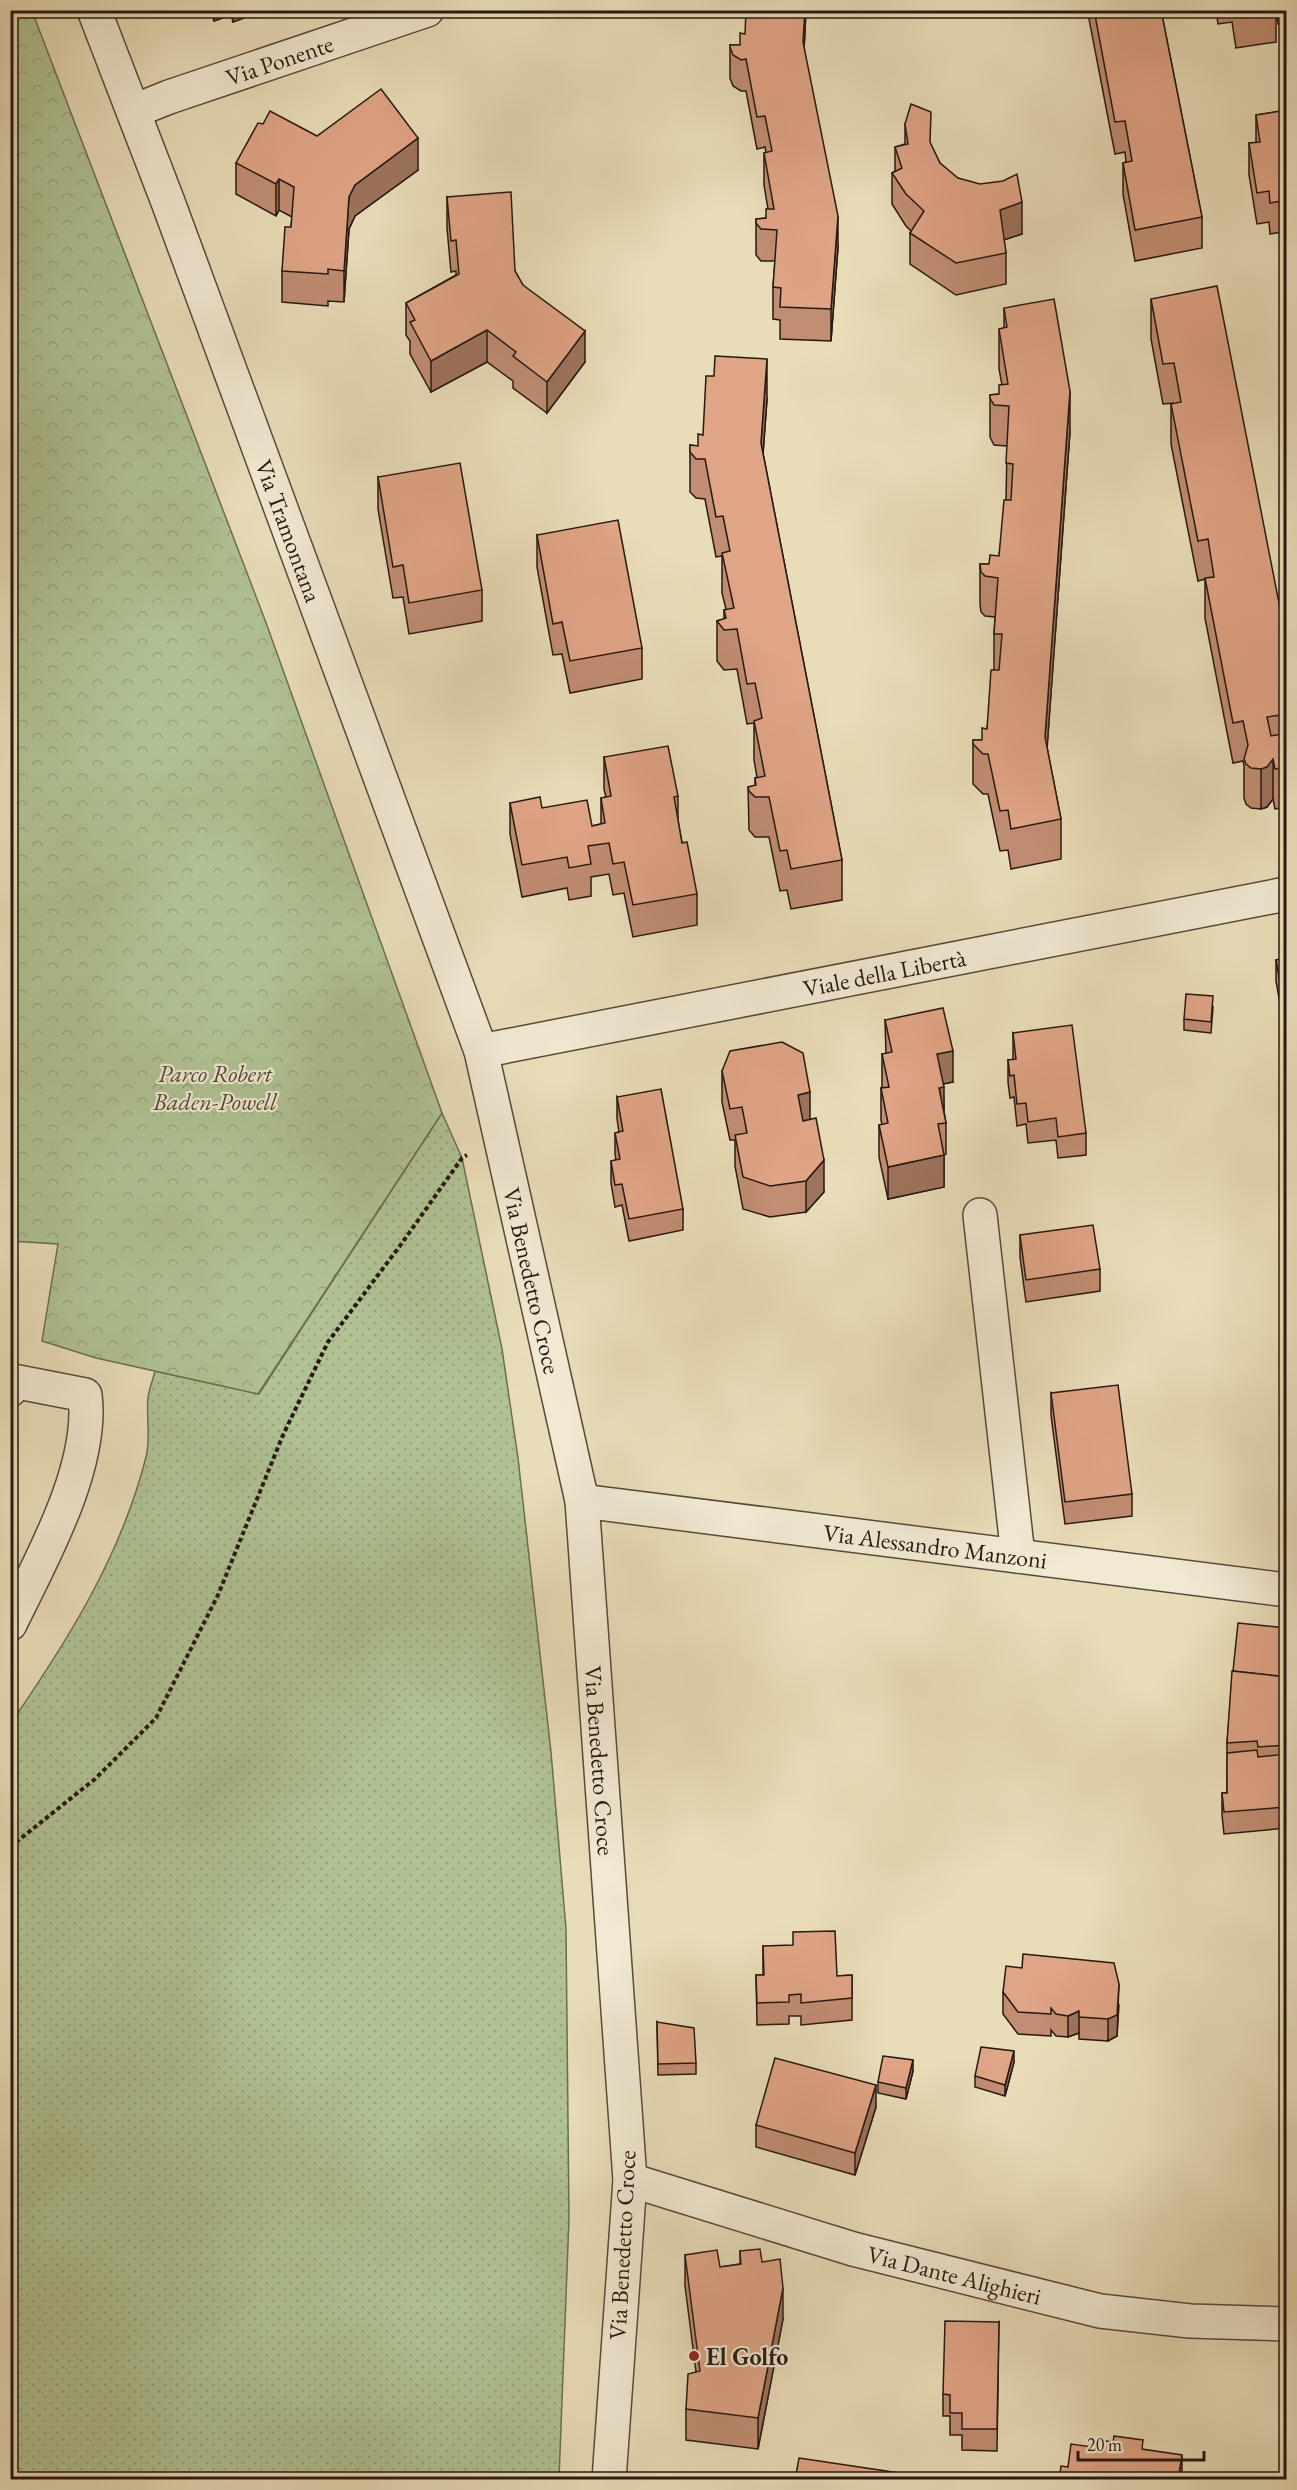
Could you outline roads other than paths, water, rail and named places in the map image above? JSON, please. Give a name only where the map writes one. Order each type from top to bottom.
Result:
[{"type":"street","name":"Via Tramontana","points":[[94,10],[134,111],[482,1051]]},
{"type":"street","name":"Via Ponente","points":[[134,111],[169,97],[427,10]]},
{"type":"street","name":"Viale della Libertà","points":[[482,1051],[1287,894]]},
{"type":"street","name":"Via Benedetto Croce","points":[[482,1051],[582,1501],[630,2180],[609,2480]]},
{"type":"street","points":[[980,1215],[1018,1556]]},
{"type":"street","points":[[10,1624],[56,1529],[80,1457],[88,1414],[86,1395],[11,1377]]},
{"type":"street","name":"Via Alessandro Manzoni","points":[[582,1501],[1287,1590]]},
{"type":"street","name":"Via Dante Alighieri","points":[[630,2180],[853,2249],[1100,2312],[1190,2321],[1287,2324]]},
{"type":"place","name":"El Golfo","points":[[694,2356]]},
{"type":"park label","name":"Parco Robert Baden-Powell","points":[[215,1087]]}]
